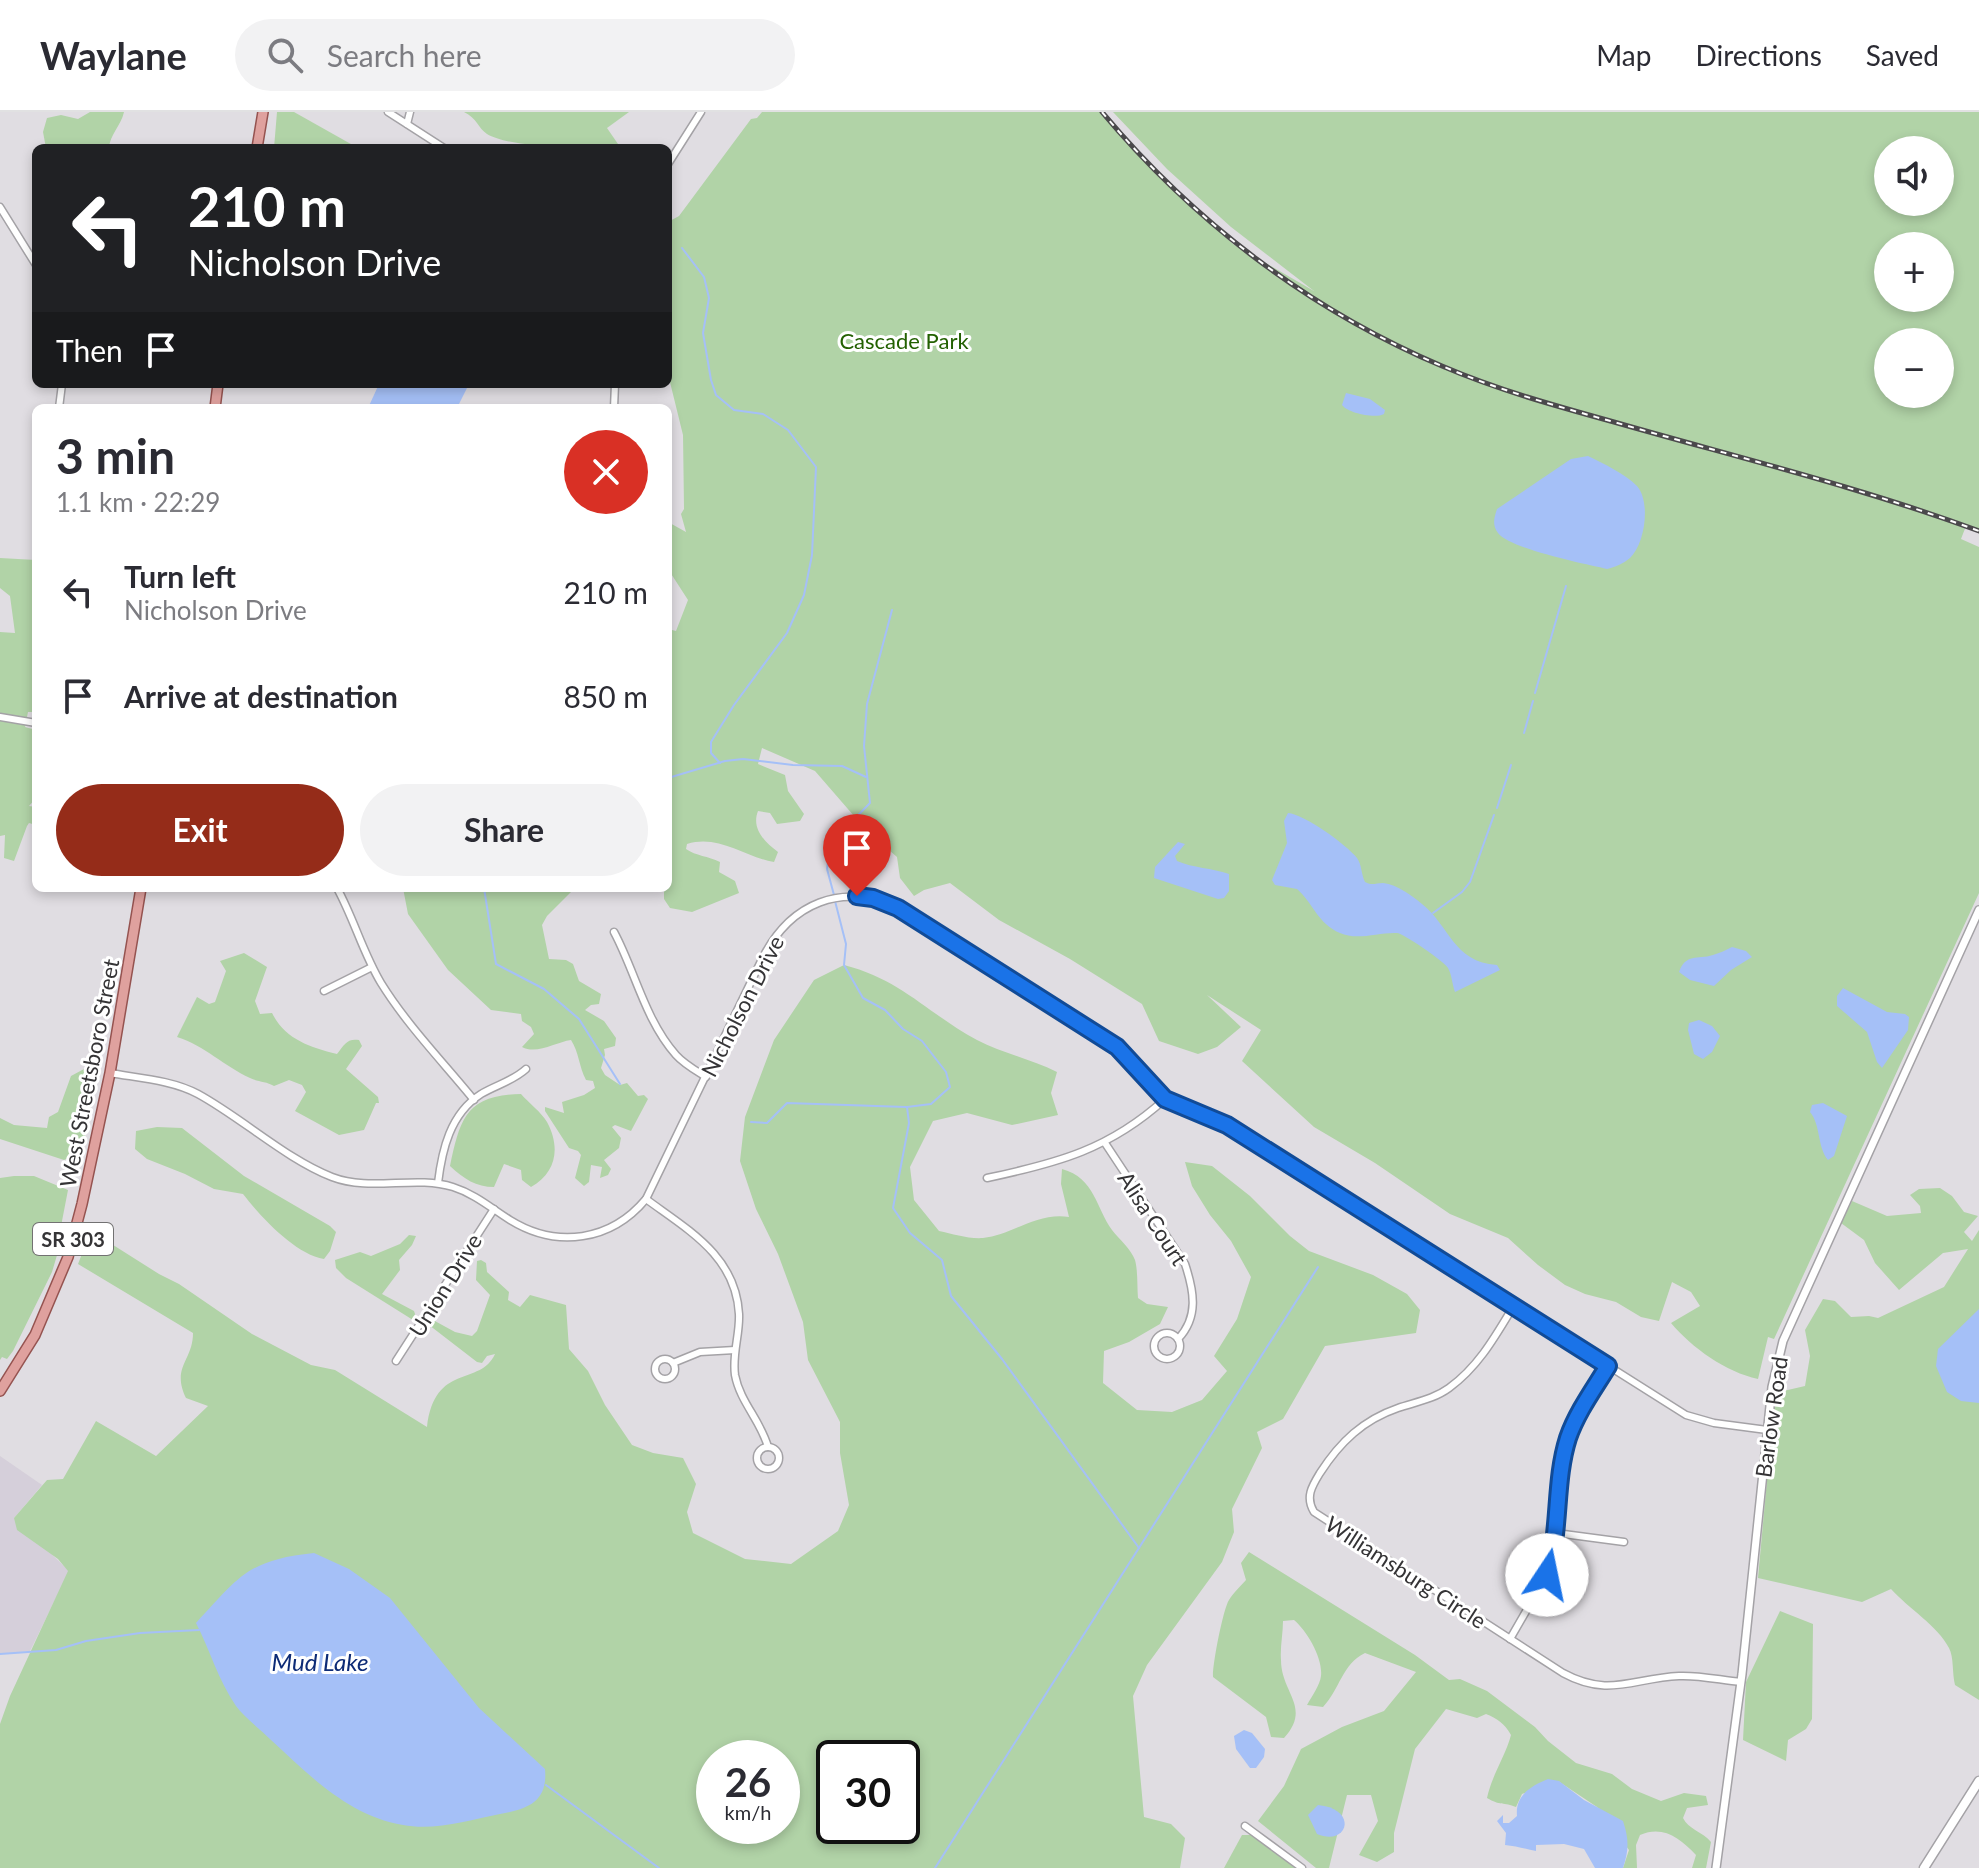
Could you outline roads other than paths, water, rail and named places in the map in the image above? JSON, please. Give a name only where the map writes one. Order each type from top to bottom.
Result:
[{"type":"main road","points":[[258,144],[263,112]]},
{"type":"main road","name":"West Streetsboro Street","points":[[0,1391],[35,1335],[68,1257],[110,1073],[140,892]]},
{"type":"main road","points":[[1924,1868],[1979,1781]]},
{"type":"street","points":[[388,112],[438,144]]},
{"type":"street","points":[[407,124],[410,112]]},
{"type":"street","points":[[672,158],[701,112]]},
{"type":"street","points":[[0,207],[32,259]]},
{"type":"street","points":[[0,717],[32,722]]},
{"type":"street","points":[[339,892],[372,967],[398,1009],[474,1100]]},
{"type":"street","name":"Nicholson Drive","points":[[110,1073],[171,1085],[198,1094],[332,1177],[362,1183],[438,1183],[466,1192],[533,1231],[569,1239],[597,1234],[616,1226],[646,1199],[770,943],[795,915],[830,899],[873,898],[898,908],[1117,1047],[1165,1099],[1227,1125],[1513,1307],[1695,1418],[1767,1430]]},
{"type":"street","name":"Barlow Road","points":[[1716,1868],[1741,1682],[1774,1371],[1791,1317],[1979,910]]},
{"type":"street","points":[[614,932],[667,1043],[687,1065],[706,1077]]},
{"type":"street","points":[[324,991],[372,967]]},
{"type":"street","points":[[438,1183],[446,1141],[453,1125],[474,1100],[519,1076],[526,1069]]},
{"type":"street","points":[[987,1178],[1073,1156],[1105,1143],[1165,1099]]},
{"type":"street","name":"Alisa Court","points":[[1105,1143],[1185,1264],[1191,1281],[1193,1309],[1191,1323],[1178,1339]]},
{"type":"street","points":[[646,1199],[702,1240],[721,1261],[736,1293],[739,1314],[736,1377],[740,1391],[765,1434],[768,1447]]},
{"type":"street","name":"Union Drive","points":[[396,1361],[494,1209]]},
{"type":"street","name":"Williamsburg Circle","points":[[1513,1307],[1484,1354],[1463,1377],[1434,1396],[1370,1420],[1344,1441],[1314,1483],[1310,1506],[1319,1517],[1572,1677],[1598,1685],[1628,1685],[1679,1676],[1741,1682]]},
{"type":"street","points":[[1172,1334],[1178,1339],[1180,1348],[1172,1358],[1164,1359],[1157,1354],[1154,1346],[1160,1336],[1172,1334]]},
{"type":"street","points":[[673,1363],[700,1352],[735,1350]]},
{"type":"street","points":[[1510,1639],[1547,1575],[1556,1533],[1568,1438],[1577,1416],[1608,1366]]},
{"type":"street","points":[[1556,1533],[1624,1542]]},
{"type":"street","points":[[1245,1826],[1302,1868]]},
{"type":"water","points":[[377,388],[467,388],[459,404],[370,404]]},
{"type":"water","points":[[1346,393],[1370,399],[1385,410],[1384,414],[1368,415],[1350,410],[1342,405]]},
{"type":"water","points":[[1588,456],[1626,477],[1641,493],[1644,523],[1639,543],[1630,558],[1607,569],[1532,550],[1498,533],[1494,521],[1497,509],[1571,459]]},
{"type":"water","points":[[1288,813],[1314,824],[1352,852],[1359,861],[1365,882],[1389,884],[1409,894],[1431,913],[1461,950],[1482,962],[1497,965],[1500,970],[1455,992],[1448,968],[1401,934],[1354,936],[1332,929],[1297,889],[1275,885],[1272,880],[1287,843],[1284,821]]},
{"type":"water","points":[[1178,842],[1185,844],[1175,856],[1177,861],[1229,874],[1229,891],[1224,898],[1218,899],[1154,878],[1155,867]]},
{"type":"water","points":[[1732,947],[1746,951],[1752,957],[1731,970],[1714,986],[1690,980],[1679,972],[1689,960]]},
{"type":"water","points":[[1843,988],[1887,1012],[1909,1017],[1908,1030],[1882,1068],[1867,1032],[1837,1006],[1837,996]]},
{"type":"water","points":[[1699,1020],[1712,1026],[1720,1036],[1712,1052],[1703,1059],[1694,1054],[1688,1030],[1689,1023]]},
{"type":"water","points":[[1823,1103],[1847,1116],[1834,1156],[1828,1160],[1810,1112],[1812,1105]]},
{"type":"water","points":[[1979,1309],[1979,1403],[1961,1401],[1947,1392],[1936,1366],[1938,1349]]},
{"type":"water","name":"Mud Lake","points":[[314,1553],[349,1569],[390,1598],[479,1708],[545,1769],[543,1789],[534,1802],[510,1812],[440,1826],[403,1825],[383,1820],[331,1793],[240,1710],[224,1686],[196,1623],[246,1573],[273,1560]]},
{"type":"water","points":[[1244,1730],[1252,1733],[1265,1749],[1264,1757],[1256,1768],[1250,1768],[1236,1749],[1234,1736]]},
{"type":"water","points":[[1548,1779],[1559,1781],[1584,1800],[1623,1821],[1628,1844],[1623,1868],[1595,1868],[1584,1849],[1564,1844],[1536,1845],[1536,1851],[1505,1845],[1506,1833],[1497,1821],[1503,1815],[1503,1823],[1509,1823],[1517,1816],[1519,1802],[1525,1792]]},
{"type":"water","points":[[1318,1805],[1340,1813],[1344,1819],[1342,1832],[1328,1837],[1317,1834],[1308,1815]]},
{"type":"waterway","points":[[682,248],[704,277],[709,298],[703,333],[716,395],[734,410],[763,414],[788,430],[816,467],[812,555],[804,595],[787,633],[711,742],[711,753],[720,763]]},
{"type":"waterway","points":[[1535,693],[1566,586]]},
{"type":"waterway","points":[[837,837],[870,803],[864,746],[867,704],[892,610]]},
{"type":"waterway","points":[[1524,733],[1533,701]]},
{"type":"waterway","points":[[672,777],[725,761],[743,759],[793,765],[842,766],[866,777]]},
{"type":"waterway","points":[[1497,808],[1511,765]]},
{"type":"waterway","points":[[1433,913],[1462,892],[1470,882],[1494,815]]},
{"type":"waterway","points":[[830,845],[827,869],[834,895]]},
{"type":"waterway","points":[[485,892],[496,964],[544,989],[579,1019],[620,1084]]},
{"type":"waterway","points":[[835,901],[846,944],[844,965],[863,998],[885,1010],[903,1029],[922,1041],[946,1072],[950,1087],[931,1104],[907,1107],[909,1123],[893,1208],[910,1233],[942,1260],[951,1296],[1002,1359],[1139,1548]]},
{"type":"waterway","points":[[751,1122],[767,1123],[787,1103],[906,1107]]},
{"type":"waterway","points":[[935,1868],[1318,1267]]},
{"type":"waterway","points":[[0,1654],[56,1650],[86,1641],[140,1633],[199,1630]]},
{"type":"waterway","points":[[546,1785],[659,1868]]},
{"type":"railway","points":[[1102,112],[1175,190],[1215,226],[1301,290],[1393,344],[1463,375],[1527,397],[1843,486],[1979,531]]},
{"type":"park label","name":"Cascade Park","points":[[904,340]]}]
